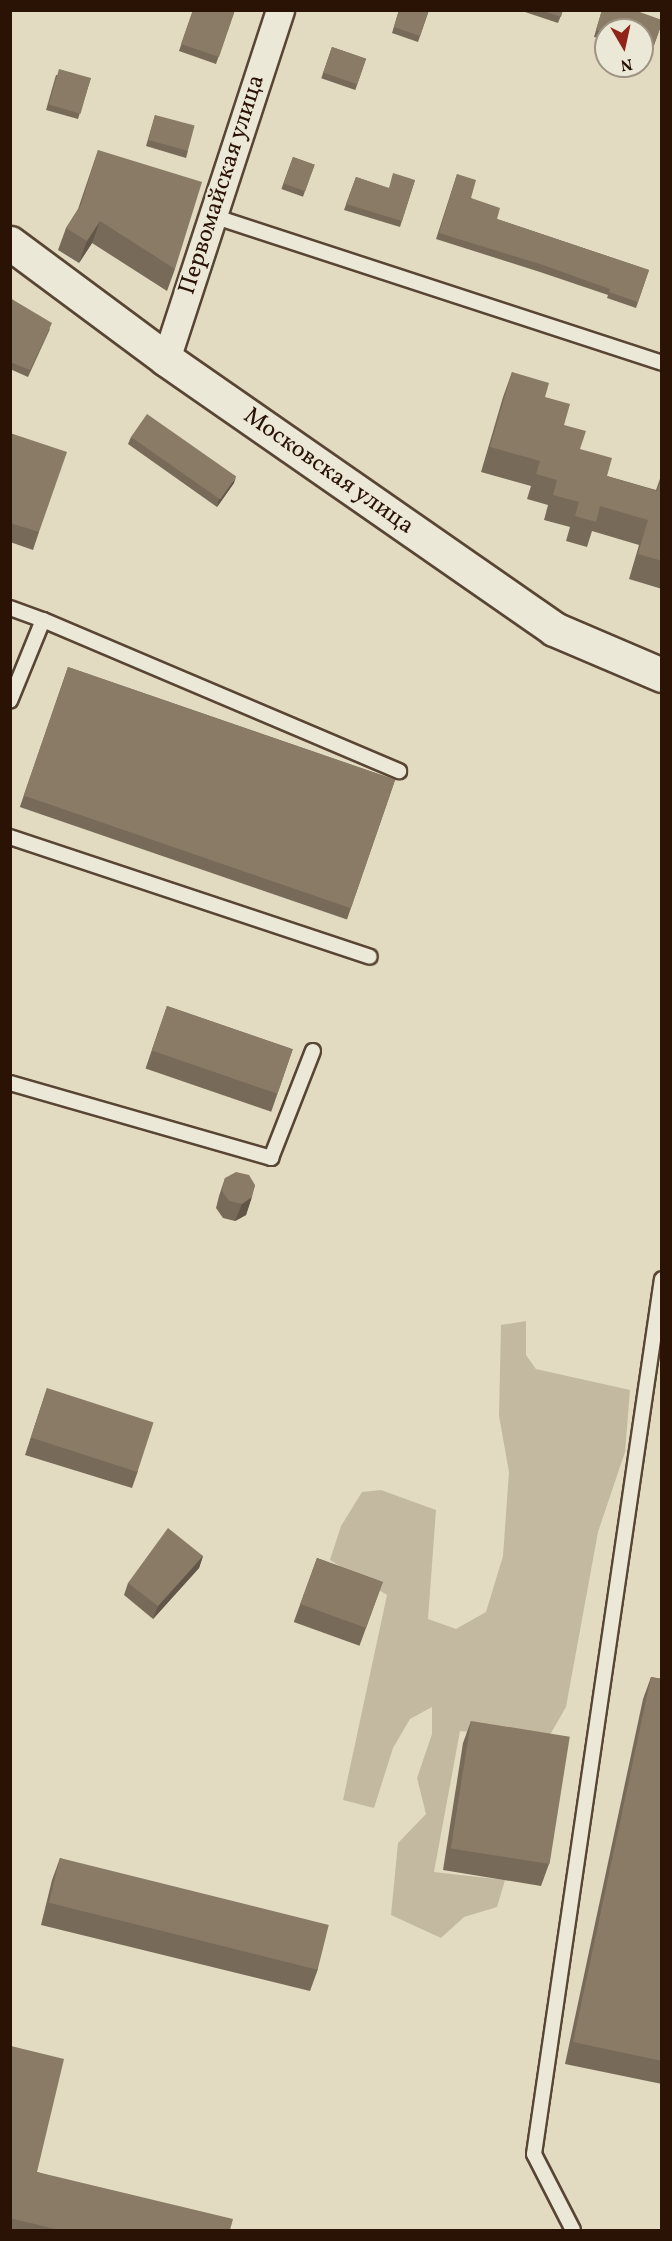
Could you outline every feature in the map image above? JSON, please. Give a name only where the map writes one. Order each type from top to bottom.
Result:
[{"type":"street","name":"Первомайская улица","points":[[166,359],[280,10]]},
{"type":"street","name":"Московская улица","points":[[10,243],[166,359],[554,629],[662,675]]},
{"type":"lane","points":[[213,216],[662,363]]},
{"type":"lane","points":[[10,608],[399,771]]},
{"type":"lane","points":[[10,701],[43,620]]},
{"type":"lane","points":[[10,837],[370,957]]},
{"type":"lane","points":[[10,1083],[271,1158],[313,1051]]},
{"type":"lane","points":[[573,2230],[534,2154],[662,1279]]},
{"type":"shaded area","points":[[526,1321],[526,1355],[536,1369],[630,1390],[625,1452],[598,1532],[566,1707],[547,1740],[460,1731],[434,1872],[505,1880],[497,1907],[464,1917],[441,1938],[391,1915],[398,1843],[426,1814],[417,1778],[432,1734],[432,1707],[410,1719],[393,1748],[374,1808],[343,1800],[387,1595],[330,1560],[341,1526],[362,1492],[381,1490],[436,1510],[428,1619],[456,1629],[486,1612],[503,1556],[509,1472],[499,1416],[501,1325]]},
{"type":"building","points":[[193,10],[235,10],[219,57],[181,44]]},
{"type":"building","points":[[399,10],[429,10],[420,36],[394,27]]},
{"type":"building","points":[[540,10],[563,10],[561,17]]},
{"type":"building","points":[[602,10],[634,10],[662,20],[662,23],[654,44],[654,18],[600,18]]},
{"type":"building","points":[[332,47],[366,59],[357,84],[323,73]]},
{"type":"building","points":[[59,69],[91,78],[81,114],[49,105]]},
{"type":"building","points":[[155,115],[195,126],[188,151],[148,140]]},
{"type":"building","points":[[98,150],[202,182],[175,269],[100,221],[87,241],[66,228],[81,205]]},
{"type":"building","points":[[293,157],[315,165],[305,191],[283,183]]},
{"type":"building","points":[[393,173],[415,180],[402,221],[346,204],[356,177],[389,188]]},
{"type":"building","points":[[457,174],[476,180],[471,198],[500,208],[497,219],[649,270],[638,302],[609,292],[610,289],[543,265],[439,233]]},
{"type":"building","points":[[10,298],[52,323],[30,370],[10,362]]},
{"type":"building","points":[[512,372],[549,383],[545,397],[570,404],[564,425],[586,431],[580,449],[612,458],[607,476],[657,491],[662,477],[662,561],[638,554],[648,520],[600,506],[596,522],[575,516],[579,502],[553,495],[557,480],[536,474],[540,461],[490,447]]},
{"type":"building","points":[[147,414],[236,477],[220,499],[131,437]]},
{"type":"building","points":[[10,433],[67,452],[39,532],[10,523]]},
{"type":"building","points":[[68,667],[395,780],[351,908],[24,796]]},
{"type":"building","points":[[167,1006],[293,1049],[277,1094],[152,1050]]},
{"type":"building","points":[[236,1172],[249,1175],[255,1185],[252,1197],[242,1204],[229,1201],[222,1191],[225,1178]]},
{"type":"building","points":[[47,1388],[154,1423],[137,1472],[31,1437]]},
{"type":"building","points":[[168,1528],[203,1556],[158,1606],[128,1583]]},
{"type":"building","points":[[317,1558],[383,1582],[366,1628],[300,1604]]},
{"type":"building","points":[[651,1677],[662,1679],[662,2061],[573,2042]]},
{"type":"building","points":[[471,1721],[570,1737],[550,1864],[451,1848]]},
{"type":"building","points":[[60,1858],[329,1925],[318,1970],[49,1903]]},
{"type":"building","points":[[11,2046],[64,2059],[37,2172],[233,2219],[230,2230],[59,2230],[10,2218]]}]
